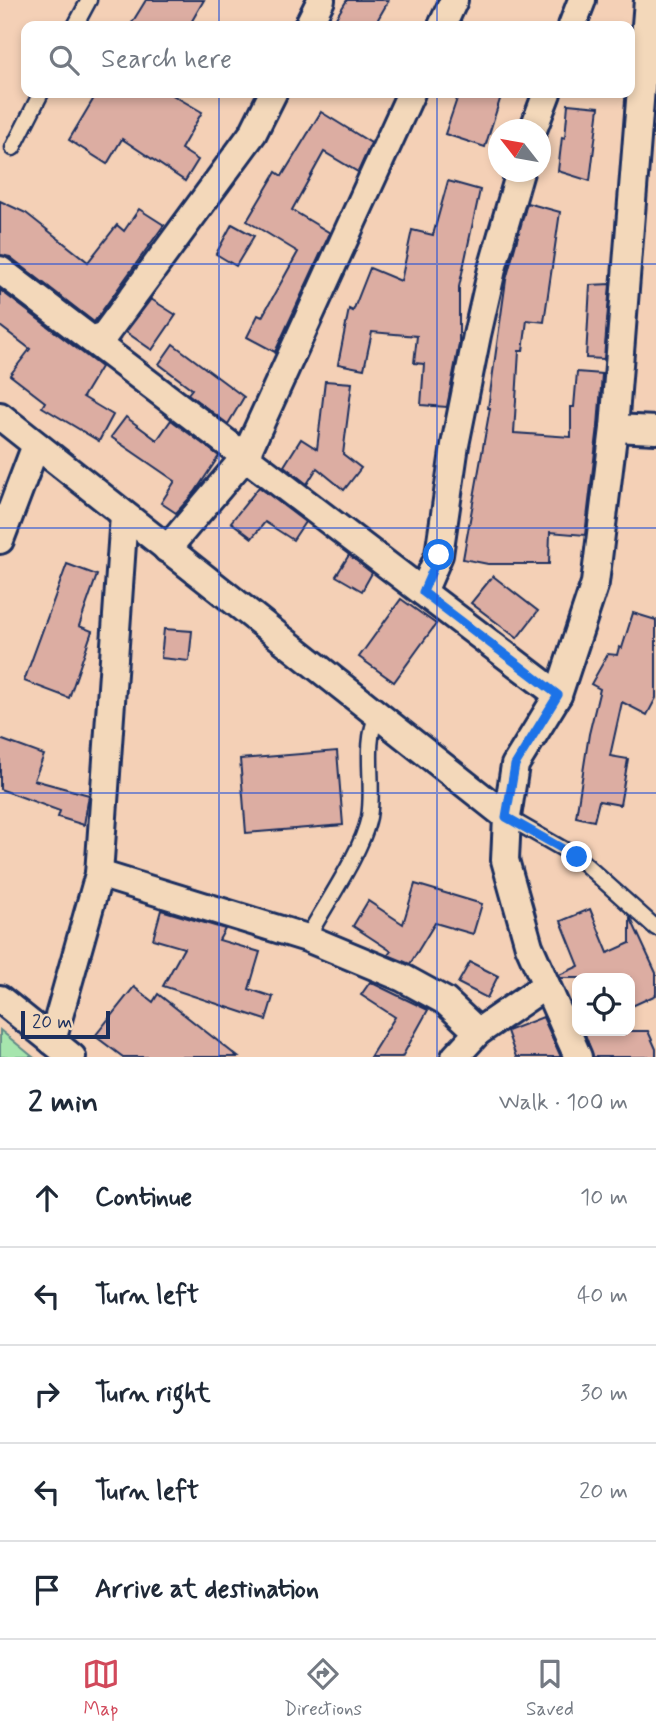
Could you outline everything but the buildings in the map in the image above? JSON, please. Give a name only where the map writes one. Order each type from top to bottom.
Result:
[{"type":"street","points":[[310,21],[321,0]]},
{"type":"street","points":[[444,21],[454,0]]},
{"type":"street","points":[[574,21],[582,0]]},
{"type":"street","points":[[578,1057],[529,946],[505,860],[506,817],[515,765],[558,695],[595,583],[614,428],[648,0]]},
{"type":"street","points":[[98,345],[253,133],[270,98]]},
{"type":"street","points":[[167,549],[245,457],[409,98]]},
{"type":"street","points":[[537,119],[545,98]]},
{"type":"street","points":[[423,592],[439,555],[455,445],[477,335],[492,269],[517,182]]},
{"type":"street","points":[[0,270],[558,695]]},
{"type":"street","points":[[0,416],[506,817]]},
{"type":"street","points":[[614,428],[656,430]]},
{"type":"street","points":[[0,540],[36,445]]},
{"type":"street","points":[[0,999],[62,1049],[99,874],[124,515]]},
{"type":"street","points":[[99,874],[307,938],[403,978],[445,1002],[478,1032]]},
{"type":"street","points":[[455,1057],[478,1032],[546,985]]},
{"type":"lane","points":[[78,21],[89,0]]},
{"type":"lane","points":[[13,148],[38,98]]},
{"type":"lane","points":[[307,938],[361,841],[368,821],[372,799],[369,746],[377,715]]},
{"type":"lane","points":[[506,817],[577,857],[656,928]]},
{"type":"green space","points":[[0,1030],[33,1057],[0,1057]]},
{"type":"route","points":[[439,555],[423,592],[558,695],[515,765],[506,817],[577,857]]}]
